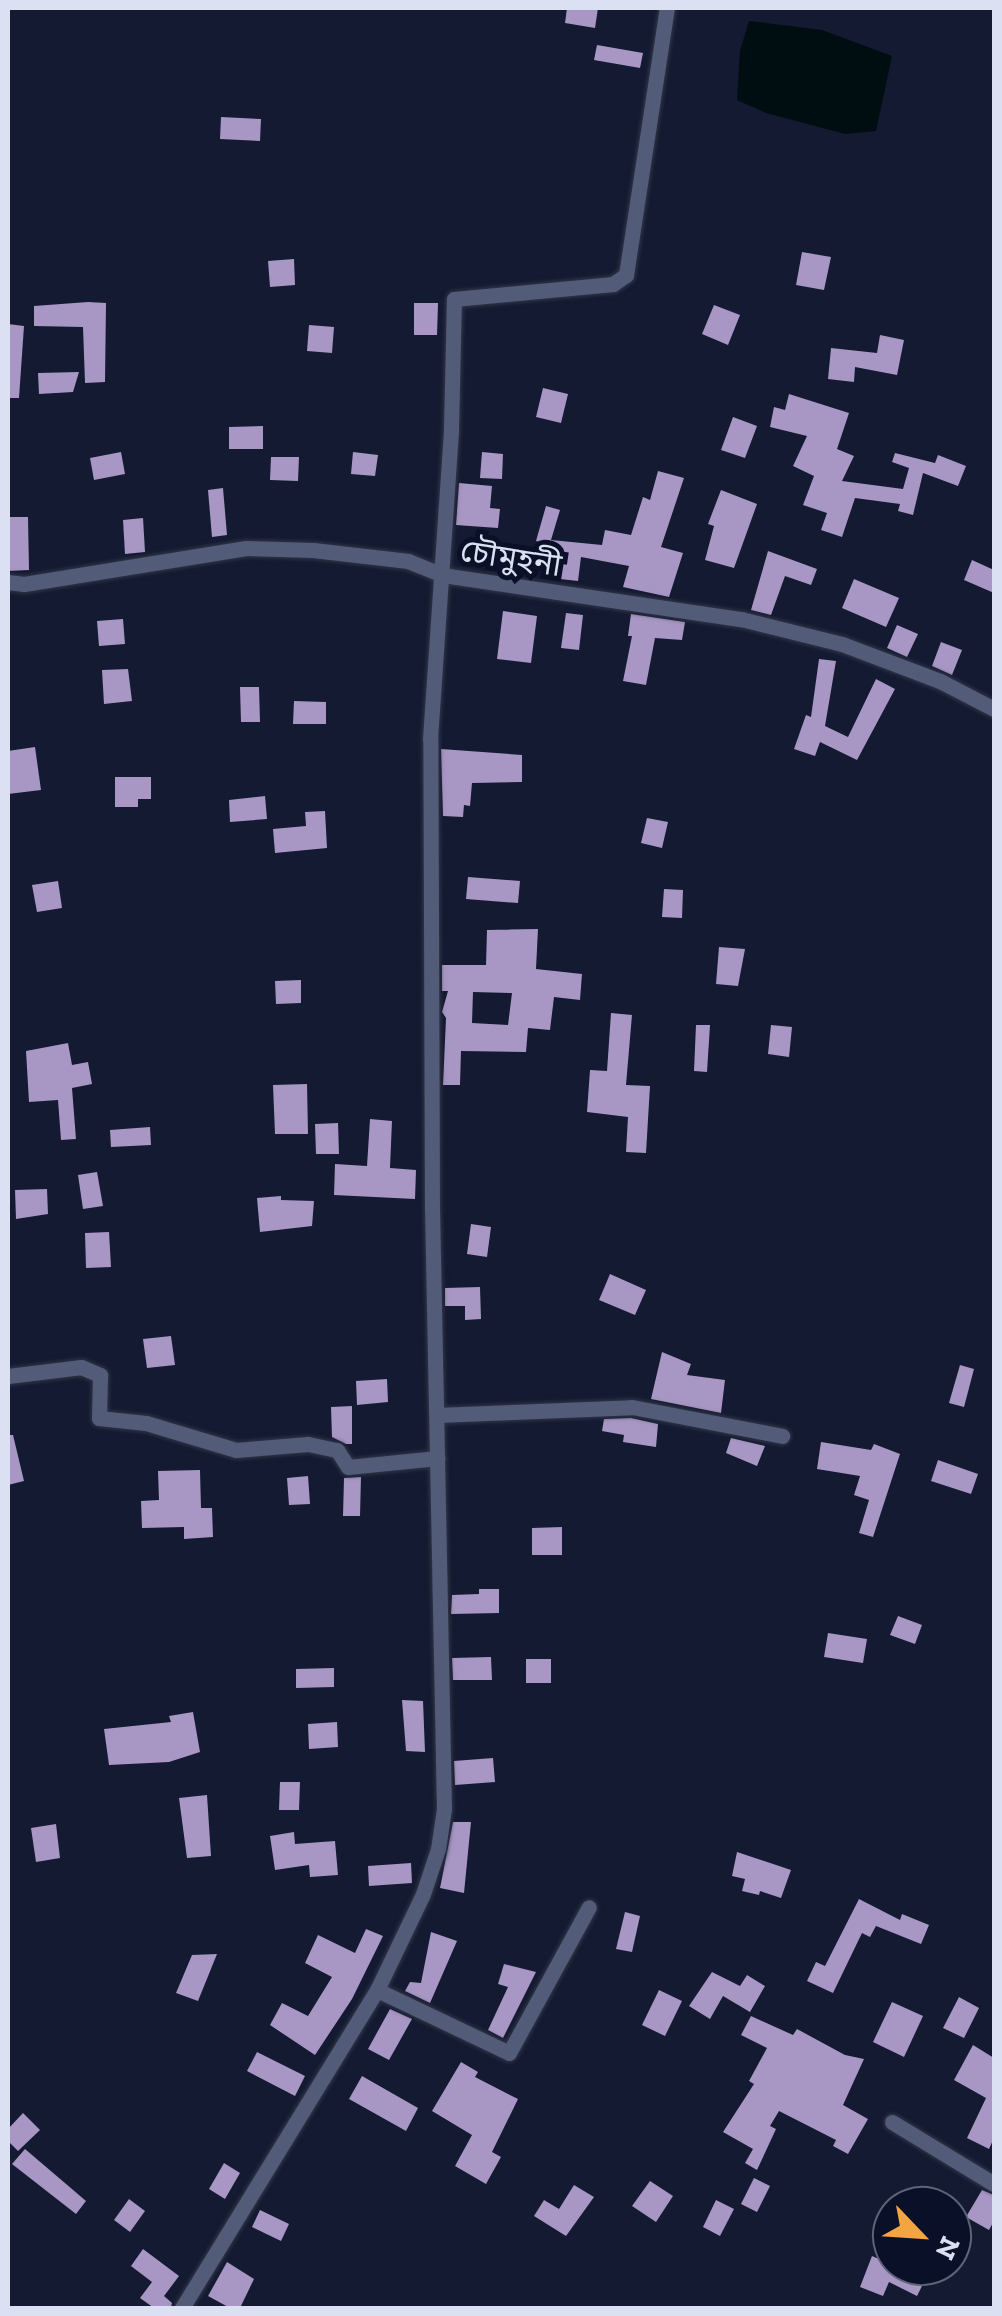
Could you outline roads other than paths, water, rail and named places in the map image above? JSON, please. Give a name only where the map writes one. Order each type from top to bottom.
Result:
[{"type":"street","points":[[182,2308],[376,1990],[423,1894],[438,1849],[444,1808],[430,739],[442,575],[454,299],[613,284],[626,275],[668,8]]},
{"type":"street","name":"চৌমুহনী","points":[[8,582],[24,584],[246,548],[408,561],[442,575],[742,618],[842,644],[940,681],[994,709]]},
{"type":"street","points":[[8,1376],[81,1367],[100,1376],[99,1418],[146,1423],[236,1450],[308,1444],[338,1450],[348,1467],[438,1458]]},
{"type":"street","points":[[437,1414],[632,1407],[782,1436]]},
{"type":"street","points":[[376,1990],[509,2053],[589,1907]]},
{"type":"street","points":[[892,2122],[994,2184]]}]
